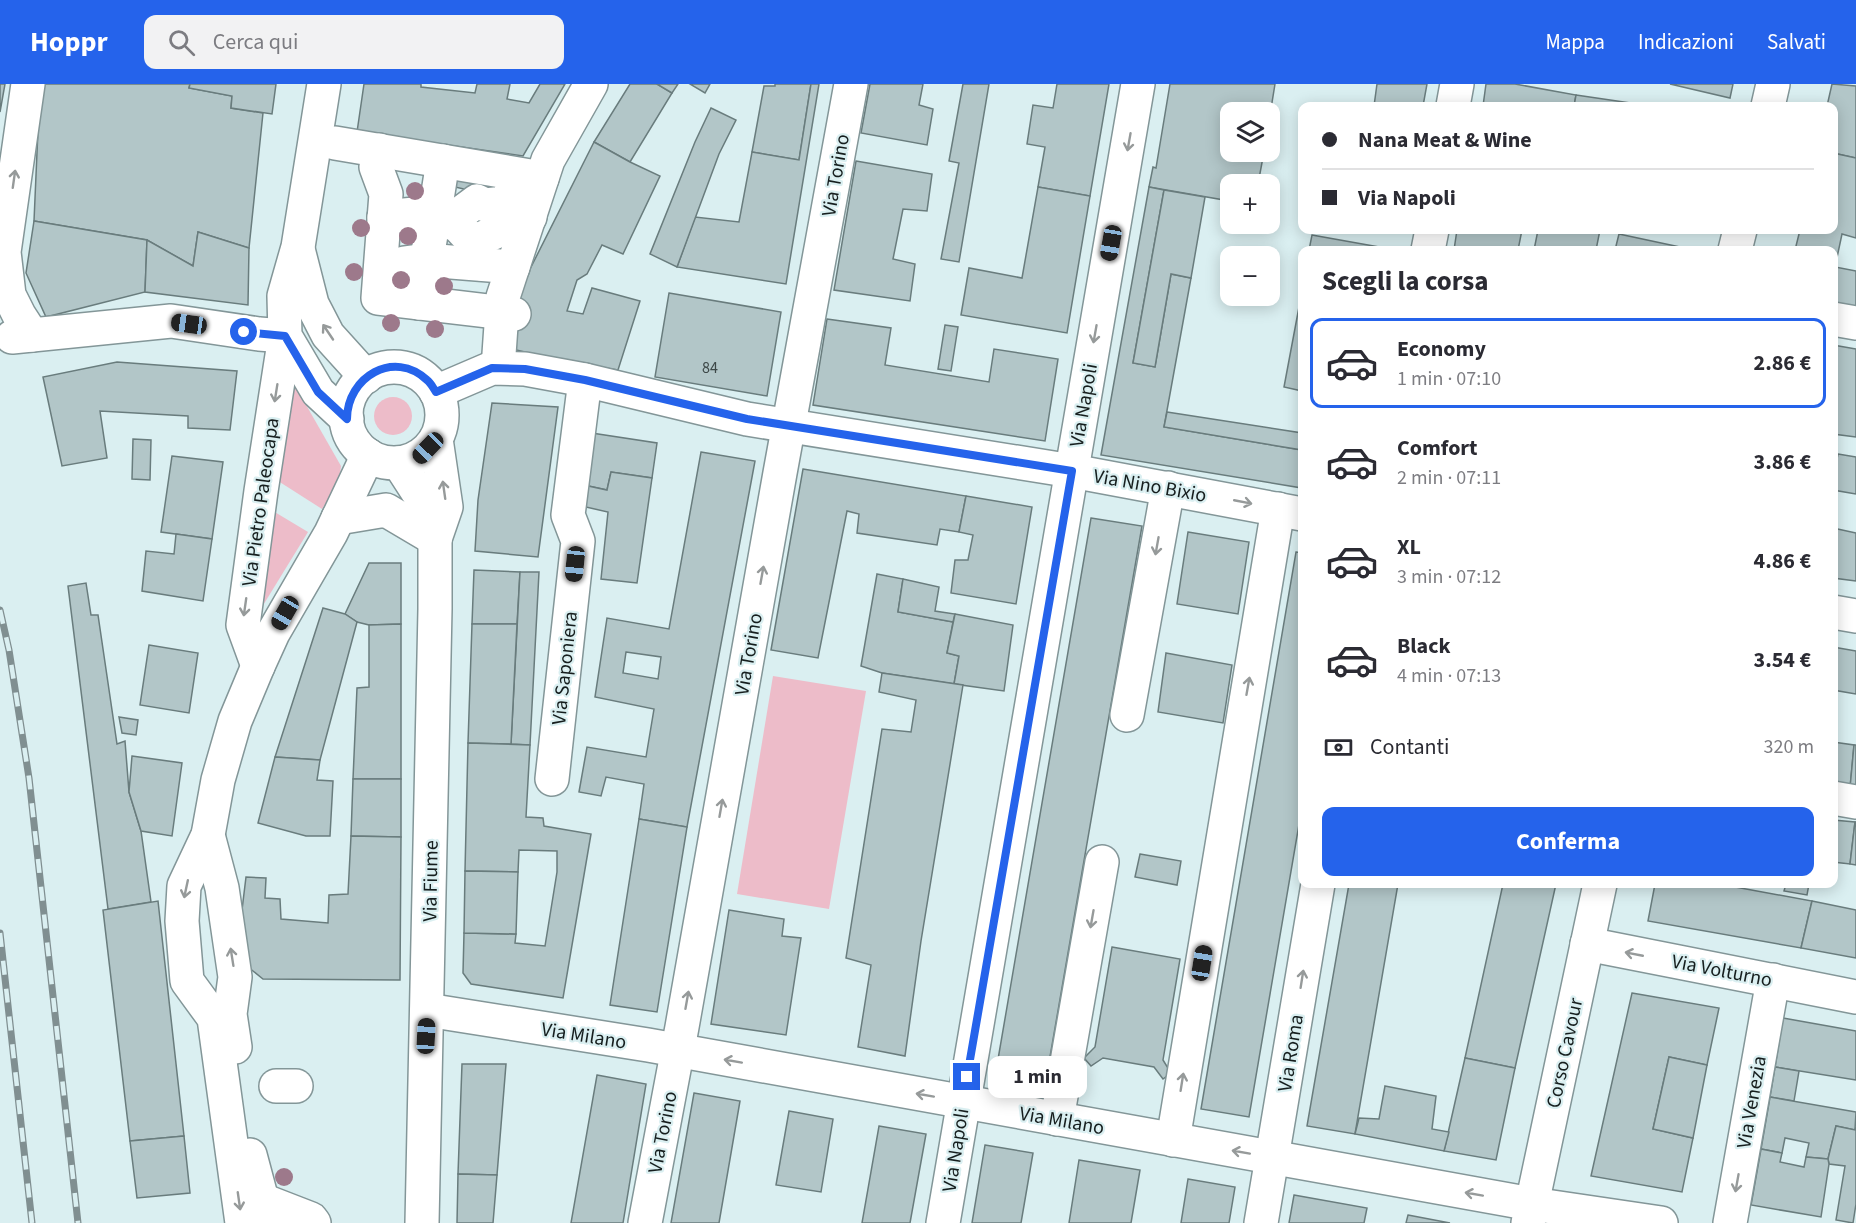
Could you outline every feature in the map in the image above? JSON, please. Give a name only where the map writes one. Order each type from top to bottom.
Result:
[{"type":"street","points":[[28,84],[3,252],[9,295],[19,315],[22,336],[171,321],[285,336],[318,392],[347,419]]},
{"type":"street","name":"Via Pietro Paleocapa","points":[[258,666],[243,625],[285,336],[284,296],[298,247],[324,84]]},
{"type":"street","points":[[470,241],[477,201],[485,205],[505,203],[549,160],[591,84]]},
{"type":"street","name":"Via Torino","points":[[645,1223],[850,84]]},
{"type":"street","name":"Via Napoli","points":[[943,1223],[1138,84]]},
{"type":"street","points":[[1454,102],[1457,84]]},
{"type":"street","points":[[1769,102],[1773,84]]},
{"type":"street","points":[[335,143],[532,176]]},
{"type":"street","points":[[379,150],[376,167],[385,206],[378,298],[508,313]]},
{"type":"street","points":[[385,206],[411,173],[428,159]]},
{"type":"street","points":[[428,159],[470,241],[503,297],[508,313],[499,354]]},
{"type":"street","points":[[530,218],[532,176]]},
{"type":"street","points":[[385,206],[470,241]]},
{"type":"street","points":[[381,267],[426,260],[530,218]]},
{"type":"street","points":[[426,260],[530,218]]},
{"type":"street","points":[[298,247],[312,304],[328,335],[366,377]]},
{"type":"street","points":[[419,303],[426,260]]},
{"type":"street","points":[[1838,320],[1856,323]]},
{"type":"street","points":[[405,368],[427,380],[436,392],[442,410],[441,428],[436,439],[418,457],[384,459],[361,450],[351,437],[347,410],[352,393],[366,377],[377,370],[405,368]]},
{"type":"street","name":"Via Nino Bixio","points":[[436,392],[492,368],[525,369],[585,380],[747,419],[1072,471],[1290,511]]},
{"type":"street","name":"Via Saponiera","points":[[552,779],[578,541],[568,515],[585,380]]},
{"type":"street","name":"Via Fiume","points":[[422,1223],[435,539],[446,507],[436,439]]},
{"type":"street","points":[[257,1215],[214,1018],[187,981],[182,921],[184,886],[208,835],[218,780],[235,721],[273,633],[338,518],[384,459]]},
{"type":"street","name":"Via Fiume","points":[[384,459],[419,494],[435,539]]},
{"type":"street","points":[[1127,715],[1168,488]]},
{"type":"street","points":[[338,518],[386,510],[435,539]]},
{"type":"street","points":[[1173,1140],[1238,743],[1290,511]]},
{"type":"street","points":[[1838,613],[1856,616]]},
{"type":"street","points":[[1838,799],[1856,802]]},
{"type":"street","points":[[208,835],[222,888],[236,977],[230,1014],[257,1215]]},
{"type":"street","points":[[1057,1119],[1102,862]]},
{"type":"street","name":"Via Roma","points":[[1261,1223],[1317,888]]},
{"type":"street","name":"Corso Cavour","points":[[1530,1214],[1599,888]]},
{"type":"street","name":"Via Volturno","points":[[1587,944],[1856,997]]},
{"type":"street","name":"Via Venezia","points":[[1730,1223],[1773,980]]},
{"type":"street","points":[[200,998],[217,1005],[232,1000]]},
{"type":"street","name":"Via Milano","points":[[427,1010],[963,1101],[1272,1158],[1530,1214],[1662,1223]]},
{"type":"street","points":[[257,1215],[311,1219],[314,1223]]},
{"type":"shaded area","points":[[293,382],[341,466],[339,483],[322,509],[275,479]]},
{"type":"shaded area","points":[[393,397],[406,403],[412,416],[406,429],[393,435],[380,429],[374,416],[380,403]]},
{"type":"shaded area","points":[[273,511],[308,532],[262,607]]},
{"type":"shaded area","points":[[773,676],[866,691],[829,909],[737,894]]},
{"type":"building","points":[[0,84],[5,84],[0,112]]},
{"type":"building","points":[[40,84],[190,84],[189,88],[232,96],[231,108],[263,113],[249,248],[198,232],[193,266],[147,240],[34,221]]},
{"type":"building","points":[[190,84],[276,84],[272,114],[231,108],[232,96],[189,88]]},
{"type":"building","points":[[364,84],[421,84],[421,87],[475,93],[477,84],[510,84],[507,99],[529,103],[540,84],[565,84],[523,156],[357,132]]},
{"type":"building","points":[[630,84],[657,84],[672,93],[630,162],[594,142]]},
{"type":"building","points":[[657,84],[678,84],[672,93]]},
{"type":"building","points":[[690,84],[710,84],[705,93]]},
{"type":"building","points":[[775,84],[811,84],[799,160],[752,152],[764,86],[775,86]]},
{"type":"building","points":[[811,84],[819,84],[786,284],[677,267],[695,217],[739,222],[752,152],[799,160]]},
{"type":"building","points":[[870,84],[923,84],[919,105],[933,109],[927,145],[861,133]]},
{"type":"building","points":[[963,84],[989,84],[959,262],[941,259],[959,163],[949,161]]},
{"type":"building","points":[[1057,84],[1109,84],[1090,196],[1038,187],[1045,147],[1027,144],[1033,105],[1053,108]]},
{"type":"building","points":[[1170,84],[1275,84],[1272,102],[1220,102],[1220,162],[1262,162],[1260,174],[1220,174],[1220,199],[1149,187],[1153,167],[1156,168]]},
{"type":"building","points":[[1377,84],[1427,84],[1424,102],[1375,102]]},
{"type":"building","points":[[1486,84],[1515,84],[1576,95],[1575,102],[1484,102]]},
{"type":"building","points":[[1670,84],[1733,84],[1730,98]]},
{"type":"building","points":[[1832,84],[1856,86],[1856,158],[1838,154],[1838,102],[1828,102]]},
{"type":"building","points":[[1576,95],[1624,102],[1575,102]]},
{"type":"building","points":[[711,108],[736,120],[719,154],[677,267],[650,254]]},
{"type":"building","points":[[594,142],[660,176],[623,254],[602,245],[587,274],[577,280],[567,311],[583,314],[592,288],[640,301],[618,370],[563,361],[504,347],[528,273]]},
{"type":"building","points":[[1838,154],[1856,158],[1856,238],[1842,234],[1838,253],[1838,246],[1796,246],[1799,234],[1838,234]]},
{"type":"building","points":[[856,161],[932,174],[927,211],[903,209],[893,259],[915,264],[910,301],[834,290]]},
{"type":"building","points":[[460,167],[495,175],[490,195],[455,187]]},
{"type":"building","points":[[1038,187],[1090,196],[1067,333],[961,315],[969,268],[1022,278]]},
{"type":"building","points":[[1149,187],[1164,190],[1133,363],[1155,367],[1171,274],[1191,278],[1164,427],[1298,449],[1298,487],[1101,455]]},
{"type":"building","points":[[1164,190],[1205,197],[1191,278],[1171,274],[1155,367],[1133,363]]},
{"type":"building","points":[[34,221],[147,240],[145,292],[46,317],[26,273]]},
{"type":"building","points":[[198,232],[249,248],[248,305],[145,292],[147,240],[193,266]]},
{"type":"building","points":[[1456,234],[1521,234],[1519,246],[1455,246]]},
{"type":"building","points":[[1537,234],[1599,234],[1597,246],[1535,246]]},
{"type":"building","points":[[1619,234],[1675,246],[1616,246]]},
{"type":"building","points":[[1312,235],[1374,246],[1310,246]]},
{"type":"building","points":[[1838,268],[1856,271],[1856,313],[1838,310]]},
{"type":"building","points":[[669,293],[781,312],[767,396],[655,377]]},
{"type":"building","points":[[1298,312],[1298,390],[1284,387]]},
{"type":"building","points":[[827,319],[891,328],[885,365],[989,382],[994,349],[1058,359],[1045,441],[813,405]]},
{"type":"building","points":[[945,325],[958,327],[951,371],[938,369]]},
{"type":"building","points":[[1838,346],[1856,349],[1856,437],[1838,435]]},
{"type":"building","points":[[117,362],[237,371],[230,430],[188,428],[188,416],[100,411],[107,458],[62,466],[43,377]]},
{"type":"building","points":[[492,403],[558,407],[538,557],[475,551],[478,500]]},
{"type":"building","points":[[1167,412],[1298,432],[1298,449],[1164,427]]},
{"type":"building","points":[[585,432],[657,443],[652,478],[611,472],[607,490],[579,484]]},
{"type":"building","points":[[133,439],[151,440],[150,480],[132,479]]},
{"type":"building","points":[[701,452],[755,461],[687,827],[639,819],[644,784],[606,777],[601,796],[579,792],[587,747],[646,757],[654,709],[595,697],[607,618],[669,629]],"holes":[[[626,652],[661,657],[658,679],[623,673]]]},
{"type":"building","points":[[1838,454],[1856,457],[1856,494],[1838,491]]},
{"type":"building","points":[[172,456],[223,462],[212,539],[161,532]]},
{"type":"building","points":[[803,469],[966,496],[959,532],[940,529],[937,545],[857,533],[859,514],[847,511],[818,658],[771,650]]},
{"type":"building","points":[[611,472],[652,478],[637,583],[601,579],[608,512],[577,505],[579,484],[607,490]]},
{"type":"building","points":[[966,496],[1032,507],[1016,604],[951,593],[955,560],[968,560],[973,535],[959,532]]},
{"type":"building","points":[[1091,518],[1142,526],[1046,1080],[996,1071]]},
{"type":"building","points":[[1838,529],[1856,533],[1856,581],[1838,579]]},
{"type":"building","points":[[1188,532],[1249,542],[1238,614],[1177,604]]},
{"type":"building","points":[[176,534],[212,539],[203,601],[142,591],[146,551],[174,554]]},
{"type":"building","points":[[1296,552],[1298,552],[1298,830],[1249,1117],[1201,1109]]},
{"type":"building","points":[[369,563],[401,563],[401,624],[369,625],[357,622],[345,614]]},
{"type":"building","points":[[474,570],[520,572],[517,624],[472,624]]},
{"type":"building","points":[[520,572],[539,572],[530,745],[511,744]]},
{"type":"building","points":[[877,574],[903,579],[898,612],[953,622],[947,653],[959,656],[954,684],[882,673],[861,666]]},
{"type":"building","points":[[903,579],[939,587],[935,611],[955,614],[953,622],[898,612]]},
{"type":"building","points":[[86,583],[91,615],[98,615],[117,744],[125,741],[129,792],[141,831],[151,902],[108,909],[68,586]]},
{"type":"building","points":[[323,608],[345,614],[357,622],[320,760],[275,757]]},
{"type":"building","points":[[955,614],[1013,625],[1004,691],[954,684],[959,656],[947,653]]},
{"type":"building","points":[[401,624],[401,779],[353,779],[357,688],[369,687],[369,625]]},
{"type":"building","points":[[472,624],[517,624],[511,744],[468,743]]},
{"type":"building","points":[[149,645],[198,653],[189,713],[140,705]]},
{"type":"building","points":[[1838,648],[1856,651],[1856,694],[1838,691]]},
{"type":"building","points":[[1166,653],[1232,665],[1223,723],[1158,712]]},
{"type":"building","points":[[882,673],[963,685],[921,941],[905,1056],[858,1047],[871,965],[846,958],[882,729],[911,732],[916,700],[879,692]]},
{"type":"building","points":[[119,717],[138,720],[136,735],[122,733]]},
{"type":"building","points":[[468,743],[530,745],[526,817],[543,818],[544,826],[591,834],[563,998],[471,984],[463,973],[464,933],[516,934],[515,943],[545,946],[557,872],[557,851],[519,850],[518,872],[465,871]]},
{"type":"building","points":[[1838,743],[1854,745],[1850,788],[1838,787]]},
{"type":"building","points":[[1854,745],[1856,745],[1856,789],[1850,788]]},
{"type":"building","points":[[132,756],[182,763],[172,836],[141,831],[129,792]]},
{"type":"building","points":[[275,757],[320,760],[317,780],[333,781],[330,836],[306,836],[258,823]]},
{"type":"building","points":[[353,779],[401,779],[401,837],[351,836]]},
{"type":"building","points":[[639,819],[687,827],[657,1012],[610,1005]]},
{"type":"building","points":[[1838,820],[1855,822],[1850,864],[1838,863]]},
{"type":"building","points":[[1856,822],[1856,865],[1850,864]]},
{"type":"building","points":[[351,836],[401,837],[400,980],[263,979],[248,967],[242,910],[246,877],[266,878],[265,898],[280,899],[281,919],[328,923],[329,895],[348,894]]},
{"type":"building","points":[[1140,854],[1181,861],[1177,885],[1135,877]]},
{"type":"building","points":[[465,871],[518,872],[516,934],[464,933]]},
{"type":"building","points":[[1348,888],[1397,888],[1355,1134],[1307,1126]]},
{"type":"building","points":[[1502,888],[1555,888],[1515,1068],[1465,1058]]},
{"type":"building","points":[[1654,888],[1741,888],[1812,901],[1801,948],[1648,921]]},
{"type":"building","points":[[1785,888],[1808,888],[1807,895],[1784,891]]},
{"type":"building","points":[[158,901],[184,1136],[130,1141],[103,910]]},
{"type":"building","points":[[1812,901],[1856,910],[1856,958],[1801,948]]},
{"type":"building","points":[[729,910],[784,919],[782,936],[801,938],[786,1035],[711,1024]]},
{"type":"building","points":[[1112,947],[1180,959],[1163,1060],[1171,1073],[1163,1079],[1154,1067],[1103,1058],[1091,1066],[1084,1058],[1095,1047]]},
{"type":"building","points":[[1632,993],[1719,1008],[1707,1065],[1669,1057],[1653,1129],[1693,1138],[1682,1192],[1591,1176]]},
{"type":"building","points":[[1783,1018],[1856,1031],[1856,1080],[1775,1067]]},
{"type":"building","points":[[1669,1057],[1707,1065],[1693,1138],[1653,1129]]},
{"type":"building","points":[[1465,1058],[1515,1068],[1496,1160],[1444,1151]]},
{"type":"building","points":[[462,1064],[506,1064],[497,1175],[458,1174]]},
{"type":"building","points":[[1775,1067],[1799,1071],[1794,1101],[1770,1097]]},
{"type":"building","points":[[597,1075],[646,1084],[623,1223],[571,1223]]},
{"type":"building","points":[[1385,1086],[1436,1096],[1432,1129],[1449,1132],[1444,1151],[1355,1134],[1359,1118],[1379,1119]]},
{"type":"building","points":[[694,1093],[740,1101],[719,1223],[671,1223]]},
{"type":"building","points":[[1770,1097],[1856,1112],[1855,1130],[1836,1126],[1828,1159],[1806,1157],[1809,1143],[1785,1138],[1782,1153],[1761,1149]]},
{"type":"building","points":[[789,1111],[833,1119],[821,1192],[776,1185]]},
{"type":"building","points":[[879,1126],[926,1134],[910,1223],[862,1223]]},
{"type":"building","points":[[1836,1126],[1855,1130],[1856,1127],[1856,1204],[1853,1223],[1836,1220],[1845,1166],[1829,1164],[1828,1159]]},
{"type":"building","points":[[184,1136],[190,1193],[137,1198],[130,1141]]},
{"type":"building","points":[[985,1145],[1033,1153],[1021,1223],[972,1223]]},
{"type":"building","points":[[1761,1149],[1782,1153],[1780,1162],[1804,1167],[1806,1157],[1828,1159],[1821,1217],[1751,1205]]},
{"type":"building","points":[[1079,1160],[1140,1170],[1131,1223],[1069,1223]]},
{"type":"building","points":[[458,1174],[497,1175],[493,1223],[457,1223]]},
{"type":"building","points":[[1188,1179],[1235,1187],[1229,1223],[1181,1223]]},
{"type":"building","points":[[1294,1195],[1367,1208],[1364,1223],[1289,1223]]},
{"type":"building","points":[[1408,1215],[1450,1223],[1406,1223]]},
{"type":"railway","points":[[0,610],[9,650],[29,778],[78,1223]]},
{"type":"railway","points":[[0,933],[32,1223]]},
{"type":"route","points":[[244,332],[285,336],[318,392],[347,419],[352,393],[366,377],[377,370],[405,368],[427,380],[436,392],[492,368],[525,369],[585,380],[747,419],[1072,471],[967,1077]]}]
